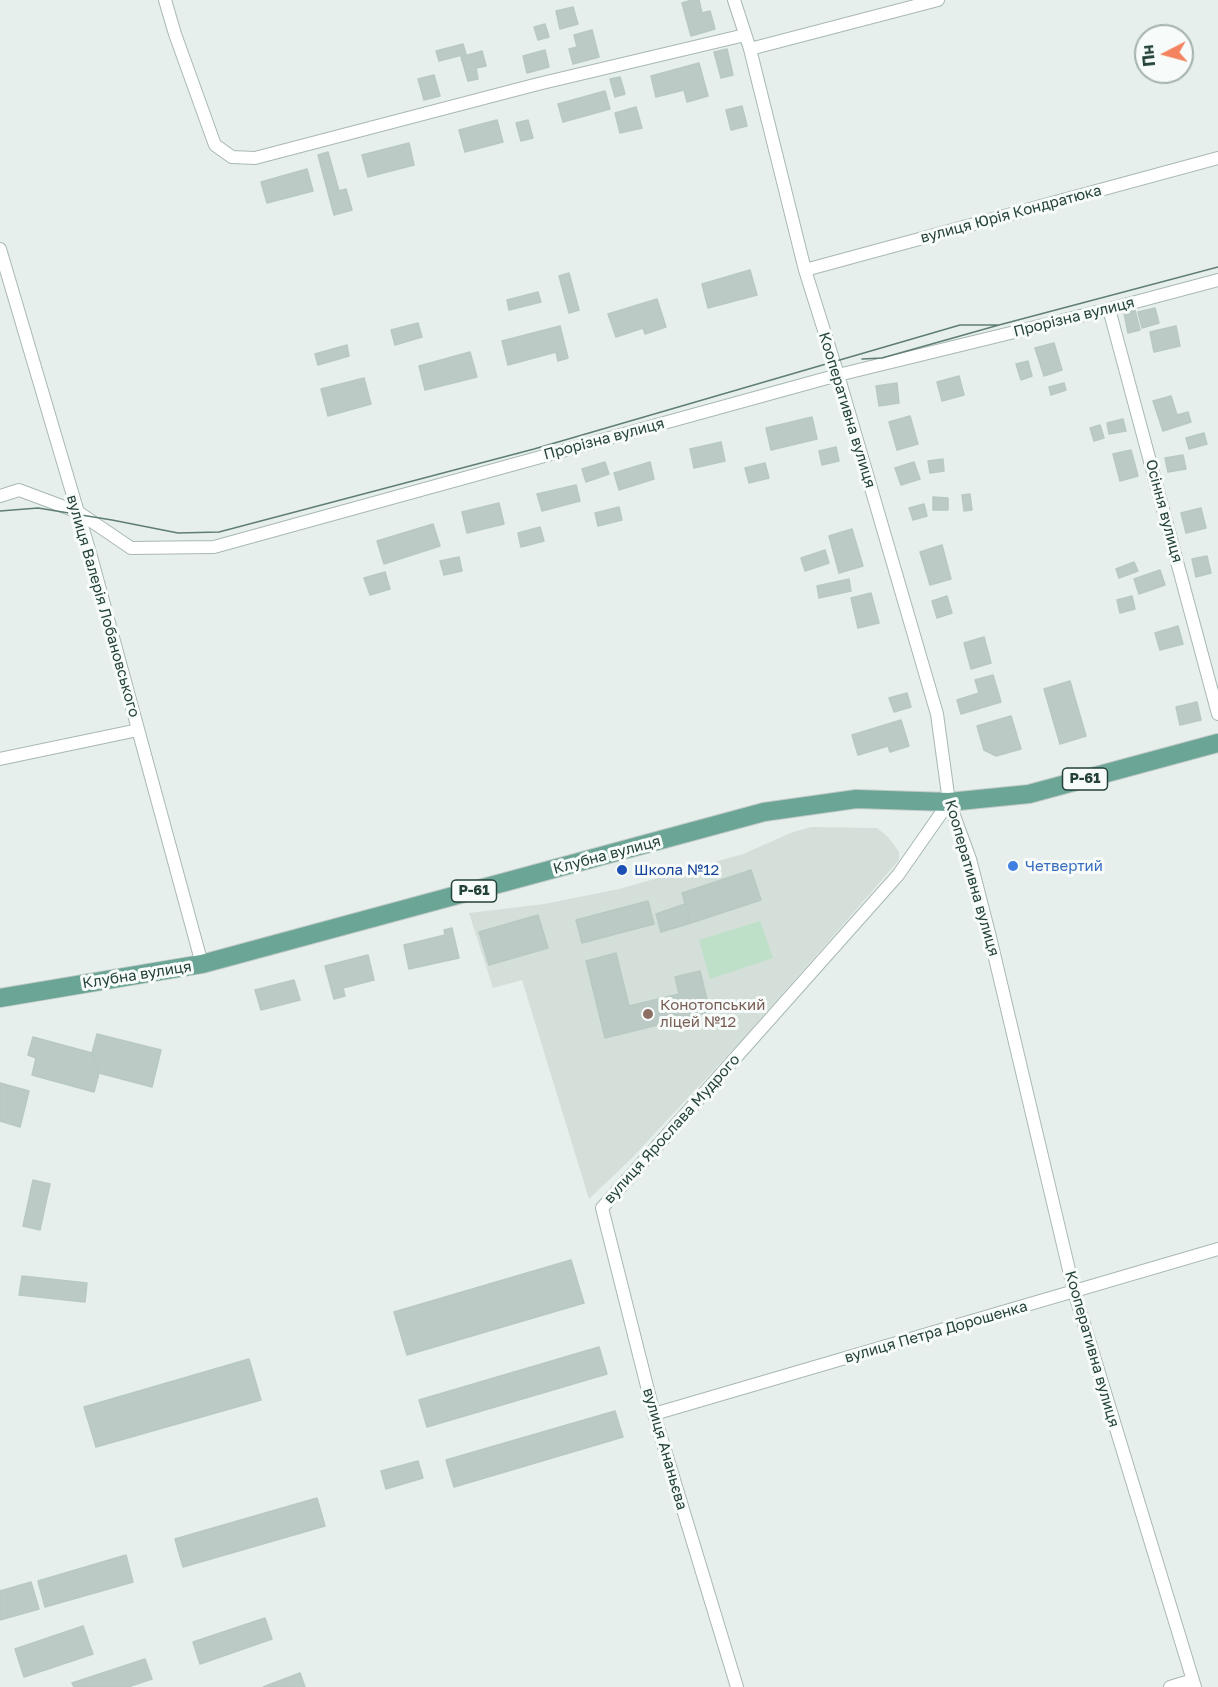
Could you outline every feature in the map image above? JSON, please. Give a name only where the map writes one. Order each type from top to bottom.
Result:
[{"type":"main road","name":"Клубна вулиця","points":[[0,998],[202,964],[764,812],[856,799],[949,802],[1029,794],[1218,743]]},
{"type":"street","points":[[165,0],[215,145],[232,158],[255,158],[538,84],[745,34]]},
{"type":"street","name":"Кооперативна вулиця","points":[[734,0],[750,49],[805,270],[937,714],[949,802],[970,859],[990,937],[1074,1292],[1194,1684]]},
{"type":"street","points":[[750,49],[938,0]]},
{"type":"street","name":"вулиця Юрія Кондратюка","points":[[805,270],[1218,158]]},
{"type":"street","name":"вулиця Валерія Лобановського","points":[[0,249],[78,512],[202,964]]},
{"type":"street","name":"Прорізна вулиця","points":[[0,496],[19,490],[78,512],[131,548],[214,547],[838,375],[1218,280]]},
{"type":"street","name":"Осіння вулиця","points":[[1109,309],[1218,714]]},
{"type":"street","points":[[0,759],[138,730]]},
{"type":"street","name":"вулиця Ярослава Мудрого","points":[[602,1208],[898,875],[949,802]]},
{"type":"street","name":"вулиця Ананьєва","points":[[602,1208],[654,1414],[737,1687]]},
{"type":"street","name":"вулиця Петра Дорошенка","points":[[654,1414],[1218,1250]]},
{"type":"street","points":[[1170,1687],[1194,1684]]},
{"type":"shaded area","name":"Конотопський ліцей №12","points":[[811,827],[877,828],[888,837],[899,852],[899,860],[741,1041],[631,1159],[589,1199],[522,980],[493,988],[469,913],[544,904],[619,889],[743,854],[793,832]]},
{"type":"green space","points":[[760,921],[773,958],[710,979],[699,940]]},
{"type":"building","points":[[699,0],[702,13],[710,11],[715,29],[691,36],[682,3]]},
{"type":"building","points":[[573,7],[578,24],[560,29],[556,11]]},
{"type":"building","points":[[545,24],[549,37],[538,40],[534,27]]},
{"type":"building","points":[[592,30],[599,57],[573,64],[569,49],[577,47],[574,35]]},
{"type":"building","points":[[463,44],[466,54],[439,61],[436,51]]},
{"type":"building","points":[[727,49],[733,75],[721,78],[714,52]]},
{"type":"building","points":[[545,50],[549,67],[527,73],[523,56]]},
{"type":"building","points":[[482,51],[486,66],[476,68],[478,79],[468,81],[461,57]]},
{"type":"building","points":[[699,63],[708,96],[687,102],[684,90],[656,97],[651,76]]},
{"type":"building","points":[[434,75],[440,96],[424,100],[418,79]]},
{"type":"building","points":[[620,77],[625,94],[615,97],[610,79]]},
{"type":"building","points":[[605,91],[610,109],[563,122],[558,104]]},
{"type":"building","points":[[742,106],[747,126],[731,130],[726,110]]},
{"type":"building","points":[[636,107],[642,128],[620,133],[615,113]]},
{"type":"building","points":[[497,120],[503,142],[465,152],[459,130]]},
{"type":"building","points":[[528,120],[533,138],[521,141],[516,123]]},
{"type":"building","points":[[409,143],[414,165],[368,177],[362,155]]},
{"type":"building","points":[[328,152],[339,191],[346,189],[352,210],[334,215],[318,155]]},
{"type":"building","points":[[307,169],[313,191],[267,203],[261,182]]},
{"type":"building","points":[[750,270],[757,295],[708,308],[702,284]]},
{"type":"building","points":[[569,273],[579,310],[569,313],[559,276]]},
{"type":"building","points":[[538,292],[541,302],[509,310],[507,300]]},
{"type":"building","points":[[657,299],[666,327],[645,334],[643,328],[616,337],[608,314]]},
{"type":"building","points":[[1155,308],[1159,323],[1142,328],[1138,312]]},
{"type":"building","points":[[1135,310],[1140,330],[1128,333],[1124,313]]},
{"type":"building","points":[[418,323],[422,337],[395,345],[391,330]]},
{"type":"building","points":[[560,326],[568,358],[558,361],[556,352],[508,365],[502,341]]},
{"type":"building","points":[[1176,326],[1180,346],[1154,352],[1150,332]]},
{"type":"building","points":[[1054,343],[1062,370],[1044,376],[1035,348]]},
{"type":"building","points":[[347,345],[349,356],[318,365],[315,354]]},
{"type":"building","points":[[470,352],[477,377],[425,390],[419,366]]},
{"type":"building","points":[[1028,361],[1032,376],[1021,380],[1016,364]]},
{"type":"building","points":[[959,376],[964,395],[942,401],[937,382]]},
{"type":"building","points":[[364,378],[371,404],[328,416],[321,389]]},
{"type":"building","points":[[897,383],[899,403],[879,406],[876,386]]},
{"type":"building","points":[[1064,383],[1066,390],[1051,395],[1049,387]]},
{"type":"building","points":[[1171,396],[1177,415],[1188,412],[1191,422],[1163,431],[1153,401]]},
{"type":"building","points":[[910,416],[918,444],[897,450],[889,422]]},
{"type":"building","points":[[812,417],[817,439],[771,450],[766,428]]},
{"type":"building","points":[[1123,419],[1126,431],[1109,434],[1107,423]]},
{"type":"building","points":[[1100,425],[1104,438],[1094,441],[1090,428]]},
{"type":"building","points":[[1204,433],[1207,444],[1189,449],[1186,438]]},
{"type":"building","points":[[721,442],[725,461],[694,468],[690,449]]},
{"type":"building","points":[[836,447],[839,461],[822,465],[819,451]]},
{"type":"building","points":[[1131,450],[1138,476],[1120,481],[1113,454]]},
{"type":"building","points":[[1183,455],[1186,469],[1168,472],[1165,458]]},
{"type":"building","points":[[943,459],[944,471],[930,473],[928,461]]},
{"type":"building","points":[[605,462],[609,474],[586,482],[582,469]]},
{"type":"building","points":[[650,462],[654,479],[619,490],[614,473]]},
{"type":"building","points":[[914,462],[920,479],[901,485],[895,468]]},
{"type":"building","points":[[765,463],[769,478],[749,483],[745,468]]},
{"type":"building","points":[[576,485],[580,501],[542,511],[537,494]]},
{"type":"building","points":[[970,494],[972,510],[964,511],[962,495]]},
{"type":"building","points":[[933,497],[948,498],[948,510],[933,510]]},
{"type":"building","points":[[499,503],[504,524],[467,533],[462,512]]},
{"type":"building","points":[[924,504],[927,516],[913,520],[909,508]]},
{"type":"building","points":[[619,507],[622,520],[598,526],[595,513]]},
{"type":"building","points":[[1201,508],[1206,528],[1186,533],[1181,513]]},
{"type":"building","points":[[433,524],[440,546],[384,564],[377,541]]},
{"type":"building","points":[[540,527],[544,541],[521,547],[518,533]]},
{"type":"building","points":[[852,529],[863,566],[839,573],[829,536]]},
{"type":"building","points":[[942,545],[951,579],[930,585],[920,552]]},
{"type":"building","points":[[825,550],[829,563],[805,571],[801,558]]},
{"type":"building","points":[[1207,556],[1211,573],[1196,577],[1192,559]]},
{"type":"building","points":[[459,557],[462,571],[444,575],[440,561]]},
{"type":"building","points":[[1134,562],[1138,571],[1119,578],[1116,569]]},
{"type":"building","points":[[1160,570],[1165,585],[1139,594],[1134,579]]},
{"type":"building","points":[[385,572],[390,589],[370,595],[364,578]]},
{"type":"building","points":[[849,579],[851,591],[819,598],[817,586]]},
{"type":"building","points":[[871,593],[879,623],[858,628],[851,598]]},
{"type":"building","points":[[947,596],[952,613],[937,618],[932,601]]},
{"type":"building","points":[[1132,596],[1135,609],[1120,613],[1117,600]]},
{"type":"building","points":[[1178,626],[1183,644],[1160,650],[1155,633]]},
{"type":"building","points":[[984,637],[991,663],[971,669],[964,643]]},
{"type":"building","points":[[993,675],[1001,702],[961,714],[957,700],[979,693],[975,680]]},
{"type":"building","points":[[1070,681],[1086,736],[1060,744],[1044,689]]},
{"type":"building","points":[[907,693],[911,707],[894,712],[889,698]]},
{"type":"building","points":[[1197,702],[1201,720],[1180,725],[1176,707]]},
{"type":"building","points":[[1011,716],[1021,749],[996,756],[984,750],[977,726]]},
{"type":"building","points":[[901,720],[909,746],[890,752],[888,746],[858,755],[852,735]]},
{"type":"building","points":[[751,870],[761,900],[691,923],[682,893]]},
{"type":"building","points":[[648,901],[654,924],[582,943],[576,920]]},
{"type":"building","points":[[685,904],[691,923],[661,932],[656,914]]},
{"type":"building","points":[[538,915],[548,948],[489,965],[479,932]]},
{"type":"building","points":[[452,928],[459,958],[409,969],[404,945],[445,935],[444,930]]},
{"type":"building","points":[[616,953],[629,1006],[679,994],[675,977],[700,971],[710,1012],[605,1038],[586,961]]},
{"type":"building","points":[[368,955],[374,980],[343,988],[345,996],[334,999],[325,966]]},
{"type":"building","points":[[294,980],[300,1000],[261,1010],[255,990]]},
{"type":"building","points":[[97,1034],[161,1050],[152,1087],[99,1073],[92,1053]]},
{"type":"building","points":[[33,1037],[92,1053],[99,1073],[94,1092],[32,1075],[36,1058],[28,1055]]},
{"type":"building","points":[[0,1083],[29,1091],[20,1127],[0,1121]]},
{"type":"building","points":[[33,1180],[50,1184],[40,1230],[23,1226]]},
{"type":"building","points":[[571,1260],[584,1303],[407,1355],[394,1312]]},
{"type":"building","points":[[22,1276],[87,1283],[85,1302],[19,1295]]},
{"type":"building","points":[[599,1347],[607,1374],[427,1427],[419,1400]]},
{"type":"building","points":[[249,1359],[261,1400],[96,1447],[84,1407]]},
{"type":"building","points":[[615,1411],[623,1437],[454,1487],[446,1460]]},
{"type":"building","points":[[418,1461],[423,1478],[386,1489],[381,1471]]},
{"type":"building","points":[[317,1498],[325,1526],[183,1567],[175,1539]]},
{"type":"building","points":[[126,1555],[133,1582],[45,1607],[38,1581]]},
{"type":"building","points":[[31,1582],[39,1609],[0,1620],[0,1591]]},
{"type":"building","points":[[265,1618],[272,1639],[200,1664],[193,1642]]},
{"type":"building","points":[[83,1626],[93,1654],[24,1677],[15,1649]]},
{"type":"building","points":[[145,1659],[152,1679],[128,1687],[74,1687],[72,1683]]},
{"type":"building","points":[[300,1673],[305,1687],[263,1687]]},
{"type":"tram line","points":[[862,359],[882,358],[1218,267]]},
{"type":"tram line","points":[[0,511],[38,508],[178,533],[219,532],[534,449],[960,325],[999,325]]},
{"type":"place","name":"Четвертий","points":[[1013,866]]},
{"type":"place","name":"Школа №12","points":[[622,870]]},
{"type":"place","name":"Конотопський ліцей №12","points":[[648,1014]]}]
